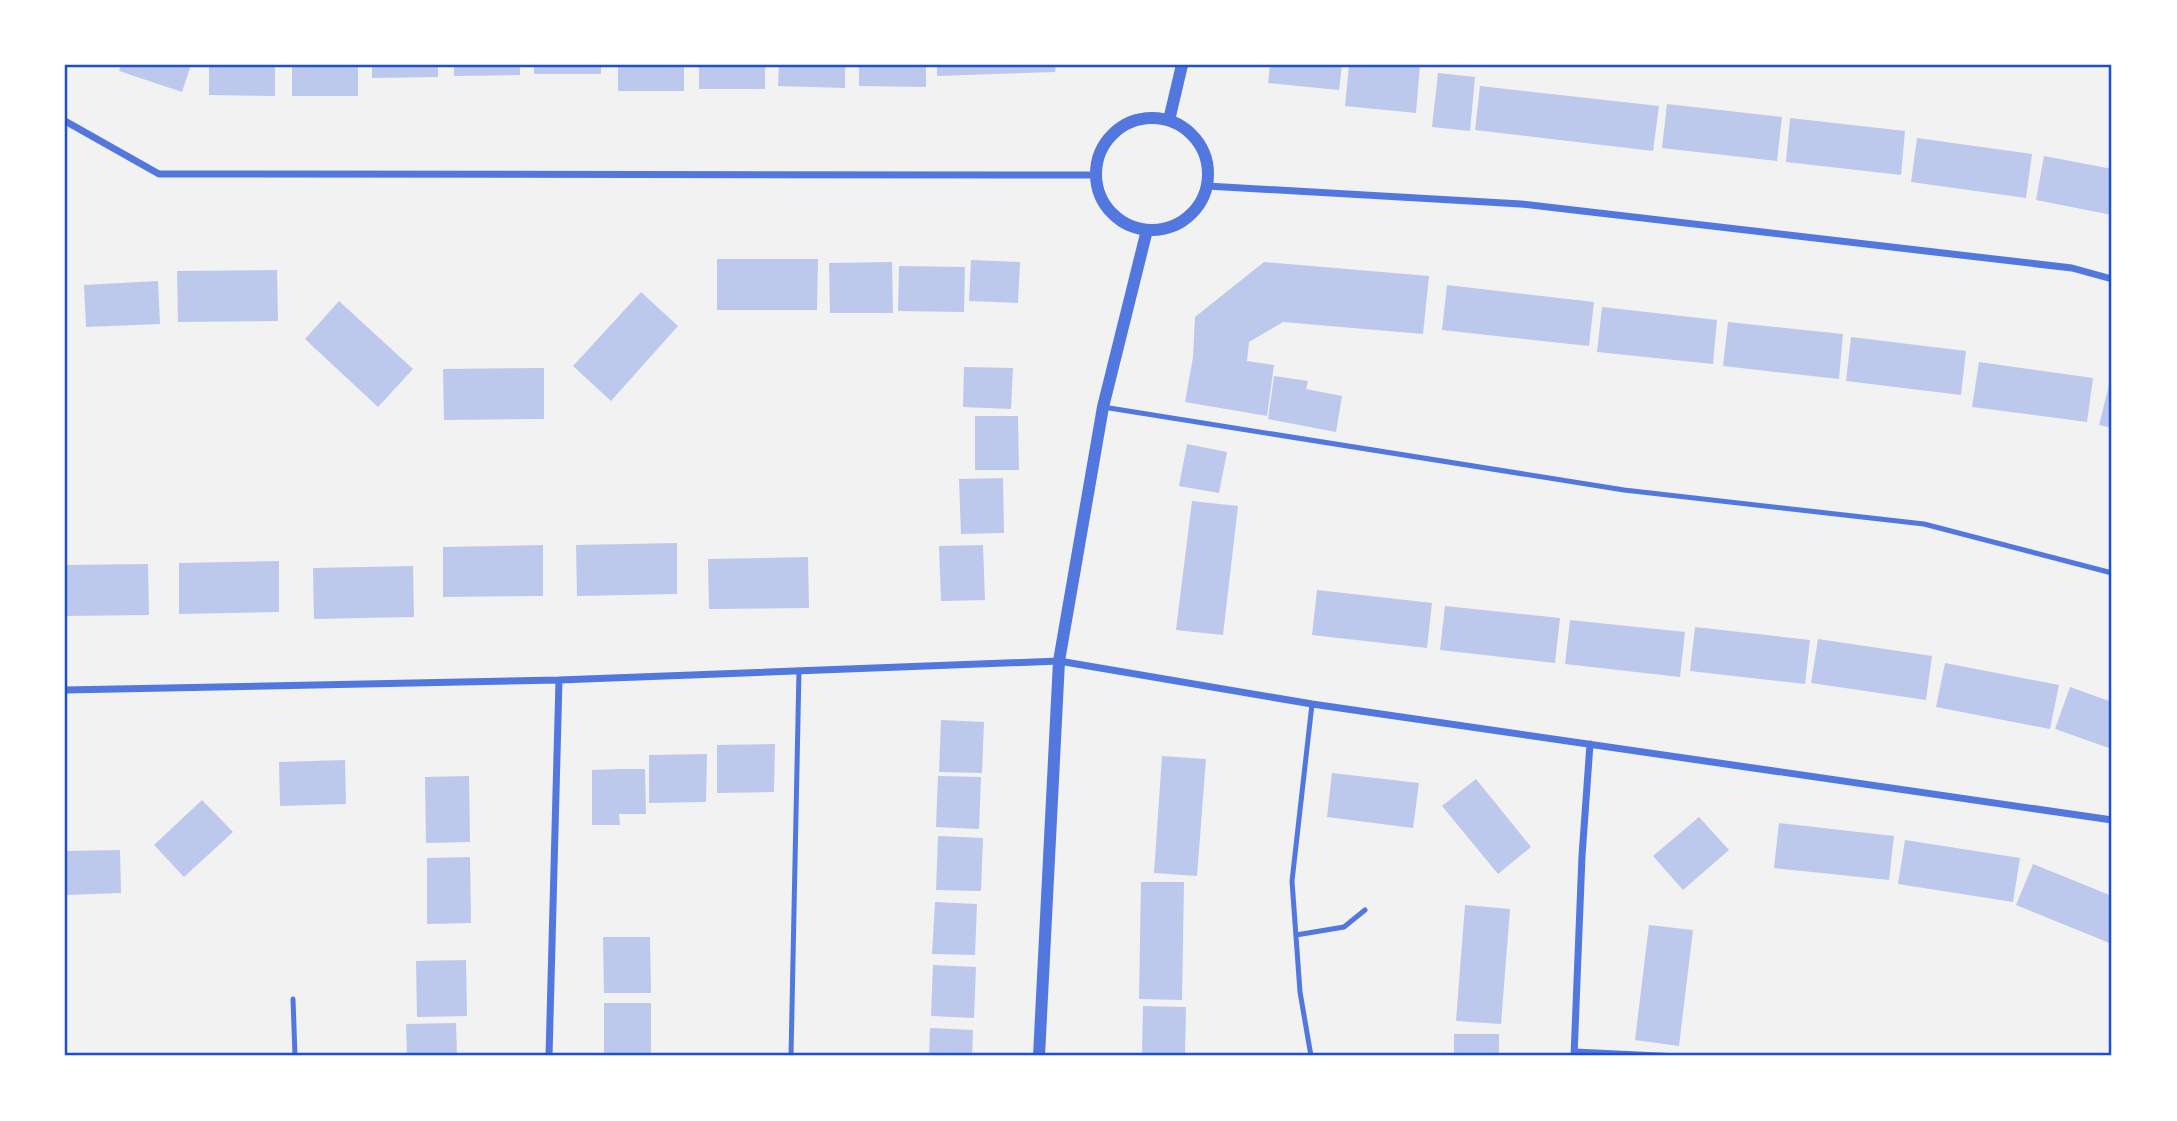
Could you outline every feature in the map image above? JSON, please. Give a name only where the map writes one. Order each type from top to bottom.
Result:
[{"type":"street","points":[[1168,120],[1182,65]]},
{"type":"street","points":[[1151,118],[1168,120],[1183,128],[1195,139],[1203,153],[1207,169],[1206,186],[1196,207],[1179,223],[1163,229],[1147,230],[1131,227],[1117,218],[1098,191],[1096,175],[1098,157],[1106,142],[1118,129],[1134,121],[1151,118]]},
{"type":"street","points":[[65,121],[159,174],[1096,175]]},
{"type":"street","points":[[1206,186],[1521,204],[2073,268],[2112,279]]},
{"type":"street","points":[[1038,1056],[1059,661],[1103,407],[1147,230]]},
{"type":"street","points":[[65,690],[559,680],[1059,661],[1312,704],[2112,820]]},
{"type":"street","points":[[550,1056],[559,680]]},
{"type":"street","points":[[1574,1054],[1582,856],[1590,744]]},
{"type":"lane","points":[[1103,407],[1625,490],[1924,524],[2112,573]]},
{"type":"lane","points":[[791,1056],[799,670]]},
{"type":"lane","points":[[1311,1056],[1300,992],[1292,881],[1312,704]]},
{"type":"lane","points":[[1296,935],[1344,927],[1365,910]]},
{"type":"lane","points":[[293,999],[295,1056]]},
{"type":"lane","points":[[1574,1054],[1680,1056]]},
{"type":"building","points":[[121,65],[191,65],[182,92],[119,71]]},
{"type":"building","points":[[209,65],[275,65],[275,96],[209,95]]},
{"type":"building","points":[[292,65],[358,65],[358,96],[292,96]]},
{"type":"building","points":[[372,65],[438,65],[438,77],[372,78]]},
{"type":"building","points":[[454,65],[520,65],[520,75],[454,76]]},
{"type":"building","points":[[534,65],[601,65],[601,74],[534,74]]},
{"type":"building","points":[[618,65],[684,65],[684,91],[618,91]]},
{"type":"building","points":[[699,65],[765,65],[765,89],[699,89]]},
{"type":"building","points":[[779,65],[845,65],[845,88],[778,86]]},
{"type":"building","points":[[859,65],[926,65],[926,87],[859,86]]},
{"type":"building","points":[[937,65],[1056,65],[1055,72],[937,76]]},
{"type":"building","points":[[1270,65],[1342,65],[1339,90],[1268,83]]},
{"type":"building","points":[[1349,65],[1420,65],[1416,113],[1345,106]]},
{"type":"building","points":[[1438,73],[1475,77],[1470,131],[1432,127]]},
{"type":"building","points":[[1480,86],[1659,106],[1653,151],[1475,130]]},
{"type":"building","points":[[1667,104],[1782,117],[1777,161],[1662,148]]},
{"type":"building","points":[[1790,118],[1905,131],[1901,175],[1786,162]]},
{"type":"building","points":[[1917,138],[2032,154],[2026,198],[1911,182]]},
{"type":"building","points":[[2044,156],[2112,169],[2112,215],[2036,200]]},
{"type":"building","points":[[717,259],[818,259],[817,310],[717,310]]},
{"type":"building","points":[[971,260],[1020,262],[1018,303],[969,301]]},
{"type":"building","points":[[892,262],[893,313],[830,313],[829,263]]},
{"type":"building","points":[[1264,262],[1429,276],[1423,334],[1283,322],[1249,342],[1247,361],[1274,365],[1267,416],[1185,402],[1193,357],[1195,317]]},
{"type":"building","points":[[899,266],[965,267],[964,312],[898,311]]},
{"type":"building","points":[[277,270],[278,321],[178,322],[177,271]]},
{"type":"building","points":[[158,281],[160,324],[86,327],[84,285]]},
{"type":"building","points":[[1447,285],[1594,302],[1589,346],[1442,330]]},
{"type":"building","points":[[641,292],[678,326],[611,401],[573,366]]},
{"type":"building","points":[[339,301],[413,369],[378,407],[305,339]]},
{"type":"building","points":[[1602,307],[1717,320],[1713,364],[1597,352]]},
{"type":"building","points":[[1728,322],[1843,334],[1839,379],[1723,366]]},
{"type":"building","points":[[1851,337],[1966,351],[1961,395],[1846,381]]},
{"type":"building","points":[[1979,362],[2093,378],[2087,422],[1972,407]]},
{"type":"building","points":[[964,367],[1013,368],[1011,409],[963,407]]},
{"type":"building","points":[[544,368],[544,419],[444,420],[443,369]]},
{"type":"building","points":[[1274,376],[1308,381],[1306,389],[1342,396],[1336,432],[1268,419]]},
{"type":"building","points":[[2110,381],[2112,382],[2112,428],[2099,425]]},
{"type":"building","points":[[975,416],[1018,416],[1019,470],[975,470]]},
{"type":"building","points":[[1187,444],[1227,452],[1219,493],[1179,486]]},
{"type":"building","points":[[1003,478],[1004,533],[961,534],[959,479]]},
{"type":"building","points":[[1192,501],[1238,506],[1223,635],[1176,630]]},
{"type":"building","points":[[677,543],[677,594],[577,596],[576,545]]},
{"type":"building","points":[[543,545],[543,596],[443,597],[443,547]]},
{"type":"building","points":[[983,545],[985,600],[941,601],[939,546]]},
{"type":"building","points":[[808,557],[809,608],[709,609],[708,559]]},
{"type":"building","points":[[279,561],[279,612],[179,614],[179,563]]},
{"type":"building","points":[[148,564],[149,615],[65,616],[65,565]]},
{"type":"building","points":[[413,566],[414,617],[314,619],[313,568]]},
{"type":"building","points":[[1317,590],[1432,603],[1427,648],[1312,635]]},
{"type":"building","points":[[1445,606],[1560,618],[1555,663],[1440,650]]},
{"type":"building","points":[[1570,620],[1685,632],[1680,677],[1565,664]]},
{"type":"building","points":[[1695,627],[1810,640],[1805,684],[1690,671]]},
{"type":"building","points":[[1818,639],[1932,656],[1926,700],[1811,683]]},
{"type":"building","points":[[1945,663],[2059,685],[2050,729],[1936,707]]},
{"type":"building","points":[[2070,687],[2112,702],[2112,749],[2055,729]]},
{"type":"building","points":[[941,720],[984,722],[982,773],[939,772]]},
{"type":"building","points":[[775,744],[774,792],[717,793],[717,745]]},
{"type":"building","points":[[707,754],[706,802],[649,803],[649,755]]},
{"type":"building","points":[[1162,756],[1206,759],[1197,876],[1154,873]]},
{"type":"building","points":[[345,760],[346,804],[280,806],[279,762]]},
{"type":"building","points":[[645,769],[646,814],[619,814],[620,825],[592,825],[592,770]]},
{"type":"building","points":[[1332,773],[1419,783],[1413,828],[1327,817]]},
{"type":"building","points":[[469,776],[470,842],[426,843],[425,777]]},
{"type":"building","points":[[938,776],[981,777],[979,829],[936,827]]},
{"type":"building","points":[[1476,779],[1531,847],[1498,874],[1442,806]]},
{"type":"building","points":[[202,800],[233,832],[184,877],[154,845]]},
{"type":"building","points":[[1699,817],[1729,850],[1683,890],[1653,856]]},
{"type":"building","points":[[1779,823],[1894,836],[1889,880],[1774,868]]},
{"type":"building","points":[[938,836],[983,838],[981,891],[936,890]]},
{"type":"building","points":[[1905,840],[2020,858],[2013,902],[1898,884]]},
{"type":"building","points":[[120,850],[121,893],[65,895],[65,851]]},
{"type":"building","points":[[470,857],[471,923],[427,924],[427,858]]},
{"type":"building","points":[[2033,864],[2112,896],[2112,944],[2016,905]]},
{"type":"building","points":[[1141,882],[1184,882],[1182,1000],[1139,999]]},
{"type":"building","points":[[935,902],[977,904],[975,955],[932,954]]},
{"type":"building","points":[[1465,905],[1510,909],[1501,1024],[1456,1021]]},
{"type":"building","points":[[1649,925],[1693,930],[1679,1046],[1635,1040]]},
{"type":"building","points":[[603,937],[650,937],[651,993],[604,993]]},
{"type":"building","points":[[466,960],[467,1016],[417,1017],[416,961]]},
{"type":"building","points":[[933,965],[976,967],[974,1018],[931,1016]]},
{"type":"building","points":[[604,1003],[651,1003],[651,1056],[604,1056]]},
{"type":"building","points":[[1143,1006],[1186,1007],[1185,1056],[1142,1056]]},
{"type":"building","points":[[456,1023],[457,1056],[407,1056],[406,1024]]},
{"type":"building","points":[[930,1028],[973,1030],[972,1056],[929,1056]]},
{"type":"building","points":[[1454,1034],[1499,1034],[1499,1056],[1454,1056]]}]
